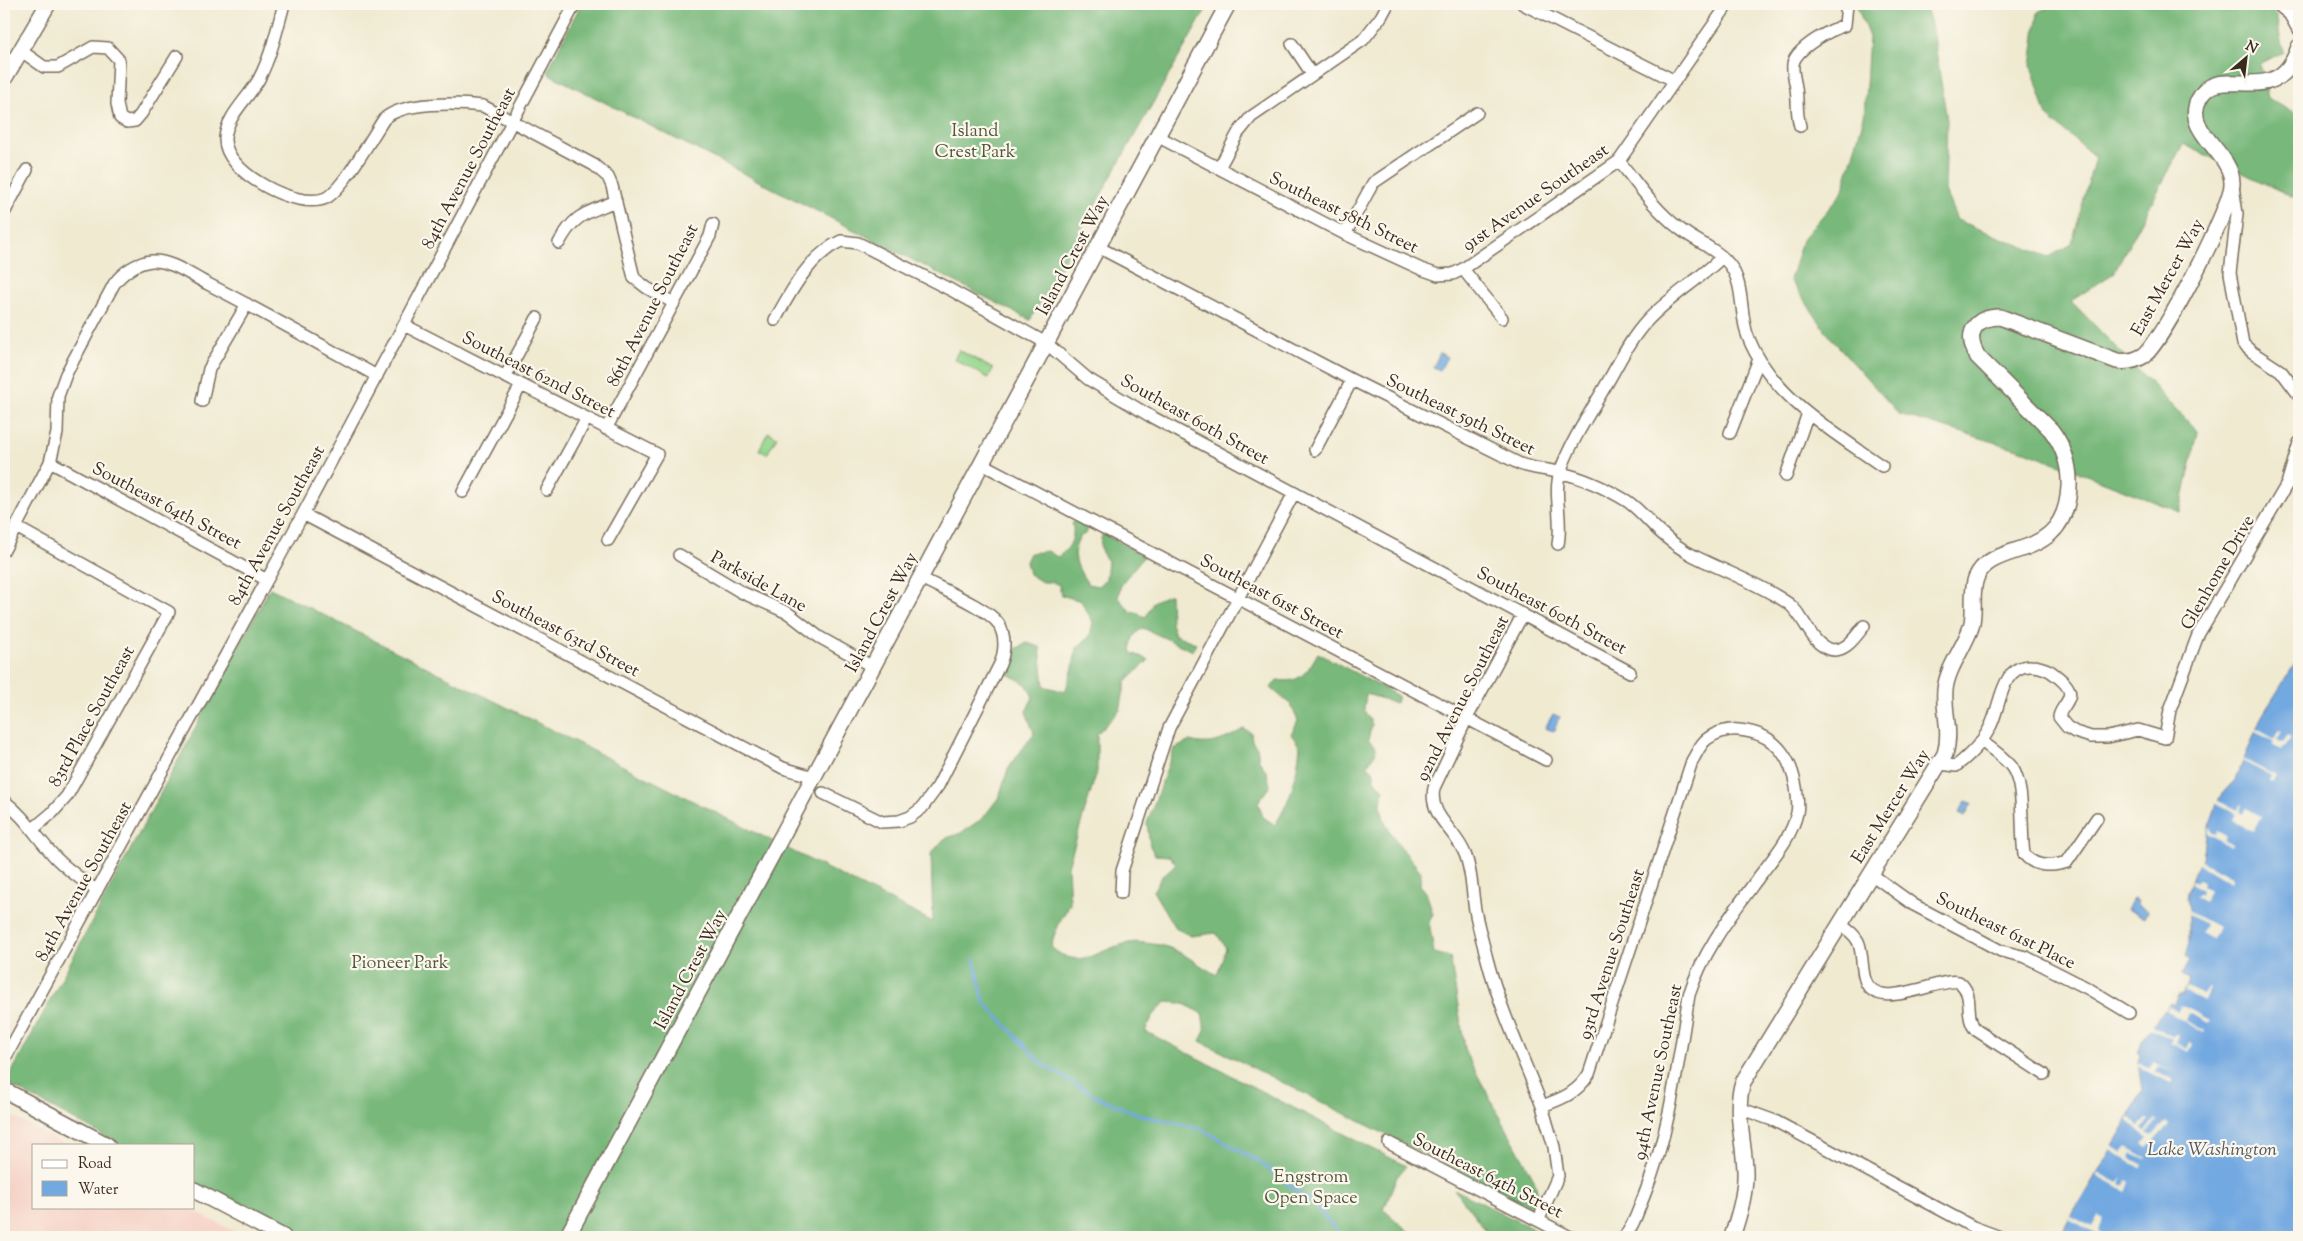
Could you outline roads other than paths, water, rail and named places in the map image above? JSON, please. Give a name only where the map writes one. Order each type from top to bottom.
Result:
[{"type":"street","points":[[4,79],[48,4]]},
{"type":"street","points":[[284,4],[275,39],[265,65],[253,88],[230,121],[225,140],[230,158],[237,165],[268,187],[303,200],[325,198],[339,186],[390,113],[405,108],[483,106],[594,165],[608,177],[616,201],[634,278],[647,288],[674,303]]},
{"type":"street","name":"84th Avenue Southeast","points":[[4,1060],[267,580],[575,4]]},
{"type":"street","name":"Island Crest Way","points":[[567,1237],[1228,4]]},
{"type":"street","points":[[1219,168],[1238,133],[1251,117],[1363,40],[1381,17],[1388,4]]},
{"type":"street","points":[[1523,4],[1676,81]]},
{"type":"street","name":"91st Avenue Southeast","points":[[1463,269],[1619,161],[1728,4]]},
{"type":"street","points":[[1800,126],[1797,117],[1793,70],[1796,58],[1800,52],[1820,38],[1845,24],[1847,4]]},
{"type":"street","points":[[2280,4],[2291,13],[2299,27]]},
{"type":"street","points":[[1292,44],[1312,74]]},
{"type":"street","points":[[20,50],[44,67],[58,67],[93,47],[108,48],[119,60],[117,104],[120,118],[127,122],[135,121],[142,114],[177,56]]},
{"type":"street","points":[[2299,47],[2294,70],[2272,81],[2217,84],[2199,98],[2195,114],[2197,124],[2226,164],[2232,182],[2238,214],[2230,273],[2243,344],[2281,371],[2299,395]]},
{"type":"street","points":[[1345,234],[1373,183],[1477,113]]},
{"type":"street","name":"Southeast 58th Street","points":[[1157,136],[1345,234],[1421,269],[1438,275],[1453,274],[1463,269]]},
{"type":"street","points":[[1619,161],[1663,215],[1681,230],[1722,257],[1730,265],[1736,277],[1744,323],[1759,359],[1773,380],[1796,404],[1882,466]]},
{"type":"street","points":[[4,213],[27,170]]},
{"type":"street","name":"East Mercer Way","points":[[1732,1237],[1745,1194],[1744,1147],[1740,1108],[1740,1092],[1743,1082],[1839,924],[1940,764],[1948,744],[1949,735],[1945,690],[1950,671],[1965,644],[1972,625],[1973,589],[1976,577],[1992,562],[2045,538],[2060,520],[2066,509],[2068,465],[2059,441],[2051,430],[1978,357],[1971,341],[1975,326],[1985,319],[2000,317],[2117,362],[2125,362],[2143,356],[2163,332],[2206,250],[2226,208],[2232,182]]},
{"type":"street","points":[[560,243],[568,227],[578,217],[616,201]]},
{"type":"street","name":"86th Avenue Southeast","points":[[606,428],[710,236],[713,224]]},
{"type":"street","name":"Southeast 60th Street","points":[[775,320],[806,269],[836,243],[848,240],[871,249],[935,281],[1046,343],[1088,379],[1150,416],[1630,672]]},
{"type":"street","name":"Southeast 59th Street","points":[[1098,247],[1352,380],[1520,464],[1534,470],[1560,472],[1582,479],[1616,495],[1643,514],[1660,532],[1680,548],[1789,604],[1805,622],[1818,642],[1826,648],[1834,650],[1843,648],[1864,626]]},
{"type":"street","points":[[1558,544],[1560,534],[1558,491],[1560,472],[1586,419],[1633,339],[1656,312],[1706,273],[1722,257]]},
{"type":"street","points":[[4,550],[50,462],[57,433],[58,396],[66,374],[114,284],[126,272],[144,263],[151,261],[169,264],[247,304],[377,376]]},
{"type":"street","points":[[1463,269],[1502,318]]},
{"type":"street","points":[[202,401],[210,369],[247,304]]},
{"type":"street","points":[[505,376],[537,318]]},
{"type":"street","name":"Southeast 62nd Street","points":[[404,325],[657,454],[608,540]]},
{"type":"street","points":[[1730,433],[1759,359]]},
{"type":"street","points":[[1315,450],[1352,380]]},
{"type":"street","points":[[463,492],[521,385]]},
{"type":"street","points":[[1786,476],[1808,413]]},
{"type":"street","points":[[547,490],[587,418]]},
{"type":"street","name":"Glenhome Drive","points":[[1940,764],[1956,766],[1981,741],[1991,726],[2007,680],[2010,675],[2026,666],[2044,668],[2066,684],[2070,691],[2069,698],[2059,717],[2067,727],[2075,732],[2098,738],[2138,730],[2165,738],[2170,710],[2198,635],[2287,484],[2299,443]]},
{"type":"street","name":"Southeast 64th Street","points":[[50,462],[267,580]]},
{"type":"street","name":"Southeast 61st Street","points":[[982,464],[1546,760]]},
{"type":"street","points":[[1121,893],[1122,871],[1169,728],[1294,493]]},
{"type":"street","name":"Southeast 63rd Street","points":[[302,514],[783,768],[814,777]]},
{"type":"street","name":"83rd Place Southeast","points":[[16,527],[168,612],[67,796],[52,813],[33,828]]},
{"type":"street","name":"Parkside Lane","points":[[679,555],[741,592],[788,613],[819,637],[873,667]]},
{"type":"street","points":[[823,793],[882,822],[893,822],[910,817],[922,808],[938,786],[1000,664],[1004,646],[997,623],[981,610],[921,578]]},
{"type":"street","name":"92nd Avenue Southeast","points":[[1523,614],[1468,718],[1434,788],[1433,805],[1464,851],[1469,863],[1476,913],[1488,961],[1498,994],[1542,1106]]},
{"type":"street","name":"93rd Avenue Southeast","points":[[1542,1106],[1566,1097],[1577,1089],[1589,1074],[1692,761],[1700,747],[1707,738],[1719,732],[1734,730],[1750,731],[1767,737]]},
{"type":"street","name":"94th Avenue Southeast","points":[[1624,1237],[1635,1219],[1655,1168],[1670,1108],[1689,995],[1695,977],[1702,961],[1725,924],[1778,851],[1794,824],[1798,800],[1790,766],[1780,749],[1767,737]]},
{"type":"street","points":[[1981,741],[2012,767],[2020,787],[2024,854],[2031,862],[2039,865],[2067,862],[2098,818]]},
{"type":"street","points":[[4,801],[33,828],[56,858],[97,891]]},
{"type":"street","name":"Southeast 61st Place","points":[[1871,874],[1914,905],[2001,950],[2026,957],[2089,989],[2129,1013]]},
{"type":"street","points":[[1839,924],[1856,936],[1862,950],[1866,981],[1874,990],[1882,993],[1900,994],[1917,992],[1952,981],[1959,982],[1969,994],[1970,1020],[1976,1030],[2044,1074]]},
{"type":"street","points":[[4,1090],[105,1144]]},
{"type":"street","points":[[1539,1219],[1558,1176],[1554,1147],[1542,1106]]},
{"type":"street","points":[[1740,1108],[1775,1121],[1973,1227],[2000,1237]]},
{"type":"street","name":"Southeast 64th Street","points":[[1390,1143],[1539,1219],[1570,1237]]},
{"type":"street","points":[[195,1191],[283,1237]]},
{"type":"water","points":[[1440,353],[1447,357],[1440,370],[1433,367]]},
{"type":"water","name":"Lake Washington","points":[[2296,662],[2299,662],[2299,1237],[2059,1237],[2125,1126],[2142,1091],[2138,1063],[2140,1055],[2138,1053],[2143,1038],[2170,1003],[2174,1005],[2179,994],[2182,995],[2189,979],[2182,975],[2190,960],[2185,957],[2189,943],[2189,908],[2186,900],[2194,872],[2203,859],[2206,834],[2221,795],[2236,779],[2262,716]]},
{"type":"water","points":[[1553,714],[1560,717],[1555,727],[1556,730],[1553,731],[1545,728]]},
{"type":"water","points":[[1966,801],[1972,803],[1965,816],[1959,813]]},
{"type":"water","points":[[2133,899],[2138,901],[2137,904],[2147,911],[2144,918],[2127,909]]},
{"type":"waterway","points":[[974,959],[984,1002],[1042,1064],[1097,1097],[1140,1115],[1201,1129],[1261,1163],[1318,1208],[1341,1237]]},
{"type":"park label","name":"Island Crest Park","points":[[975,140]]},
{"type":"park label","name":"Pioneer Park","points":[[400,962]]},
{"type":"park label","name":"Engstrom Open Space","points":[[1311,1186]]}]
